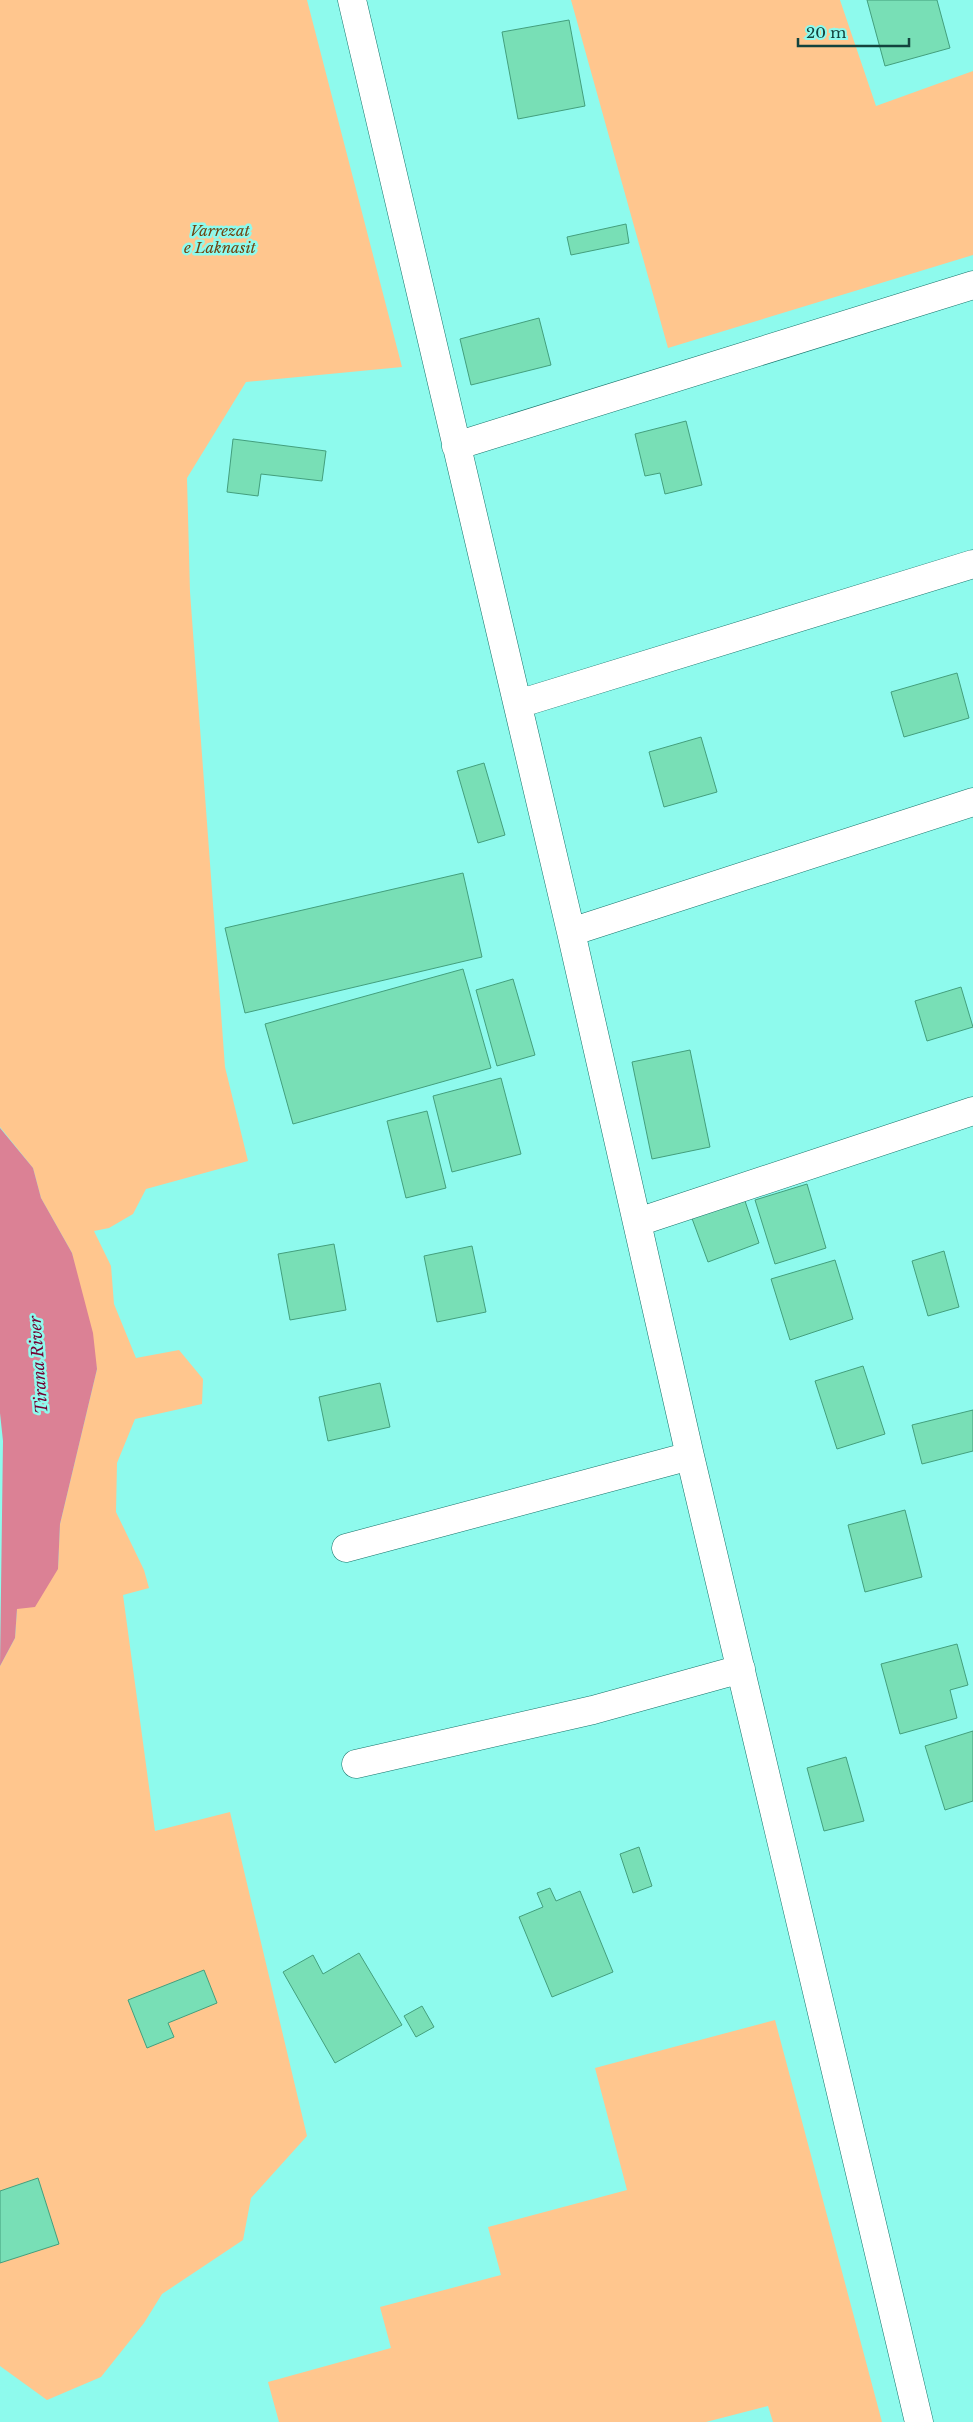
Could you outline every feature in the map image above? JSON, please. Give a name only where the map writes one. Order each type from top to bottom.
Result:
[{"type":"street","points":[[352,0],[571,932],[690,1456],[919,2422]]},
{"type":"street","points":[[456,446],[973,285]]},
{"type":"street","points":[[518,704],[973,564]]},
{"type":"street","points":[[571,932],[973,802]]},
{"type":"street","points":[[638,1222],[973,1111]]},
{"type":"street","points":[[346,1548],[690,1456]]},
{"type":"street","points":[[356,1764],[593,1710],[741,1669]]},
{"type":"green space","name":"Varrezat e Laknasit","points":[[0,0],[307,0],[402,367],[246,382],[187,478],[190,592],[225,1067],[248,1161],[146,1189],[133,1214],[109,1228],[94,1231],[111,1266],[114,1304],[136,1358],[179,1350],[203,1379],[202,1404],[135,1419],[117,1463],[116,1512],[144,1570],[149,1588],[123,1595],[155,1831],[230,1812],[307,2136],[251,2198],[243,2240],[162,2294],[144,2323],[101,2377],[47,2400],[0,2366],[0,1666],[15,1638],[17,1609],[58,1569],[60,1524],[97,1369],[72,1253],[41,1198],[33,1168],[0,1127]]},
{"type":"green space","points":[[571,0],[840,0],[876,106],[973,71],[973,255],[668,348]]},
{"type":"green space","points":[[775,2020],[882,2422],[773,2422],[768,2406],[706,2422],[279,2422],[268,2382],[391,2348],[380,2307],[501,2275],[488,2227],[627,2190],[595,2068]]},
{"type":"water","name":"Tirana River","points":[[0,1128],[33,1168],[41,1198],[72,1253],[93,1333],[97,1369],[60,1524],[58,1569],[35,1607],[17,1609],[15,1638],[0,1666],[3,1441],[0,1413]]},
{"type":"building","points":[[867,0],[937,0],[950,48],[885,66]]},
{"type":"building","points":[[569,20],[585,106],[518,119],[502,32]]},
{"type":"building","points":[[626,224],[629,243],[571,255],[567,237]]},
{"type":"building","points":[[539,318],[551,365],[471,385],[460,339]]},
{"type":"building","points":[[686,421],[702,485],[665,494],[660,473],[645,476],[635,434]]},
{"type":"building","points":[[233,439],[326,451],[322,481],[261,474],[258,496],[227,492]]},
{"type":"building","points":[[957,673],[969,718],[904,737],[891,692]]},
{"type":"building","points":[[701,737],[717,792],[664,807],[649,752]]},
{"type":"building","points":[[484,763],[505,835],[478,843],[457,771]]},
{"type":"building","points":[[463,873],[482,957],[245,1013],[225,928]]},
{"type":"building","points":[[463,969],[491,1068],[293,1124],[265,1024]]},
{"type":"building","points":[[513,979],[535,1055],[497,1066],[476,990]]},
{"type":"building","points":[[961,987],[973,1027],[927,1041],[915,1001]]},
{"type":"building","points":[[690,1050],[710,1147],[652,1159],[632,1062]]},
{"type":"building","points":[[501,1078],[521,1154],[452,1172],[433,1096]]},
{"type":"building","points":[[427,1111],[446,1188],[406,1198],[387,1121]]},
{"type":"building","points":[[807,1184],[826,1248],[775,1264],[755,1200]]},
{"type":"building","points":[[743,1195],[759,1243],[708,1262],[690,1213]]},
{"type":"building","points":[[334,1244],[346,1310],[290,1320],[278,1254]]},
{"type":"building","points":[[472,1246],[486,1312],[437,1322],[424,1256]]},
{"type":"building","points":[[944,1251],[959,1307],[928,1316],[912,1261]]},
{"type":"building","points":[[835,1260],[853,1319],[790,1340],[771,1279]]},
{"type":"building","points":[[863,1366],[885,1434],[837,1449],[815,1381]]},
{"type":"building","points":[[380,1383],[390,1427],[328,1441],[319,1397]]},
{"type":"building","points":[[973,1410],[973,1451],[922,1464],[912,1425]]},
{"type":"building","points":[[905,1510],[922,1577],[865,1592],[848,1525]]},
{"type":"building","points":[[957,1644],[968,1685],[950,1690],[957,1718],[900,1734],[881,1664]]},
{"type":"building","points":[[973,1731],[973,1801],[945,1810],[925,1746]]},
{"type":"building","points":[[846,1757],[864,1821],[824,1831],[807,1768]]},
{"type":"building","points":[[639,1847],[652,1886],[633,1893],[620,1854]]},
{"type":"building","points":[[550,1888],[556,1901],[580,1891],[613,1972],[552,1997],[519,1917],[543,1907],[537,1893]]},
{"type":"building","points":[[359,1953],[402,2025],[335,2063],[283,1972],[313,1955],[323,1974]]},
{"type":"building","points":[[204,1970],[217,2003],[168,2023],[174,2037],[147,2048],[128,2000]]},
{"type":"building","points":[[422,2006],[434,2027],[416,2037],[404,2016]]},
{"type":"building","points":[[38,2178],[59,2244],[0,2263],[0,2191]]}]
